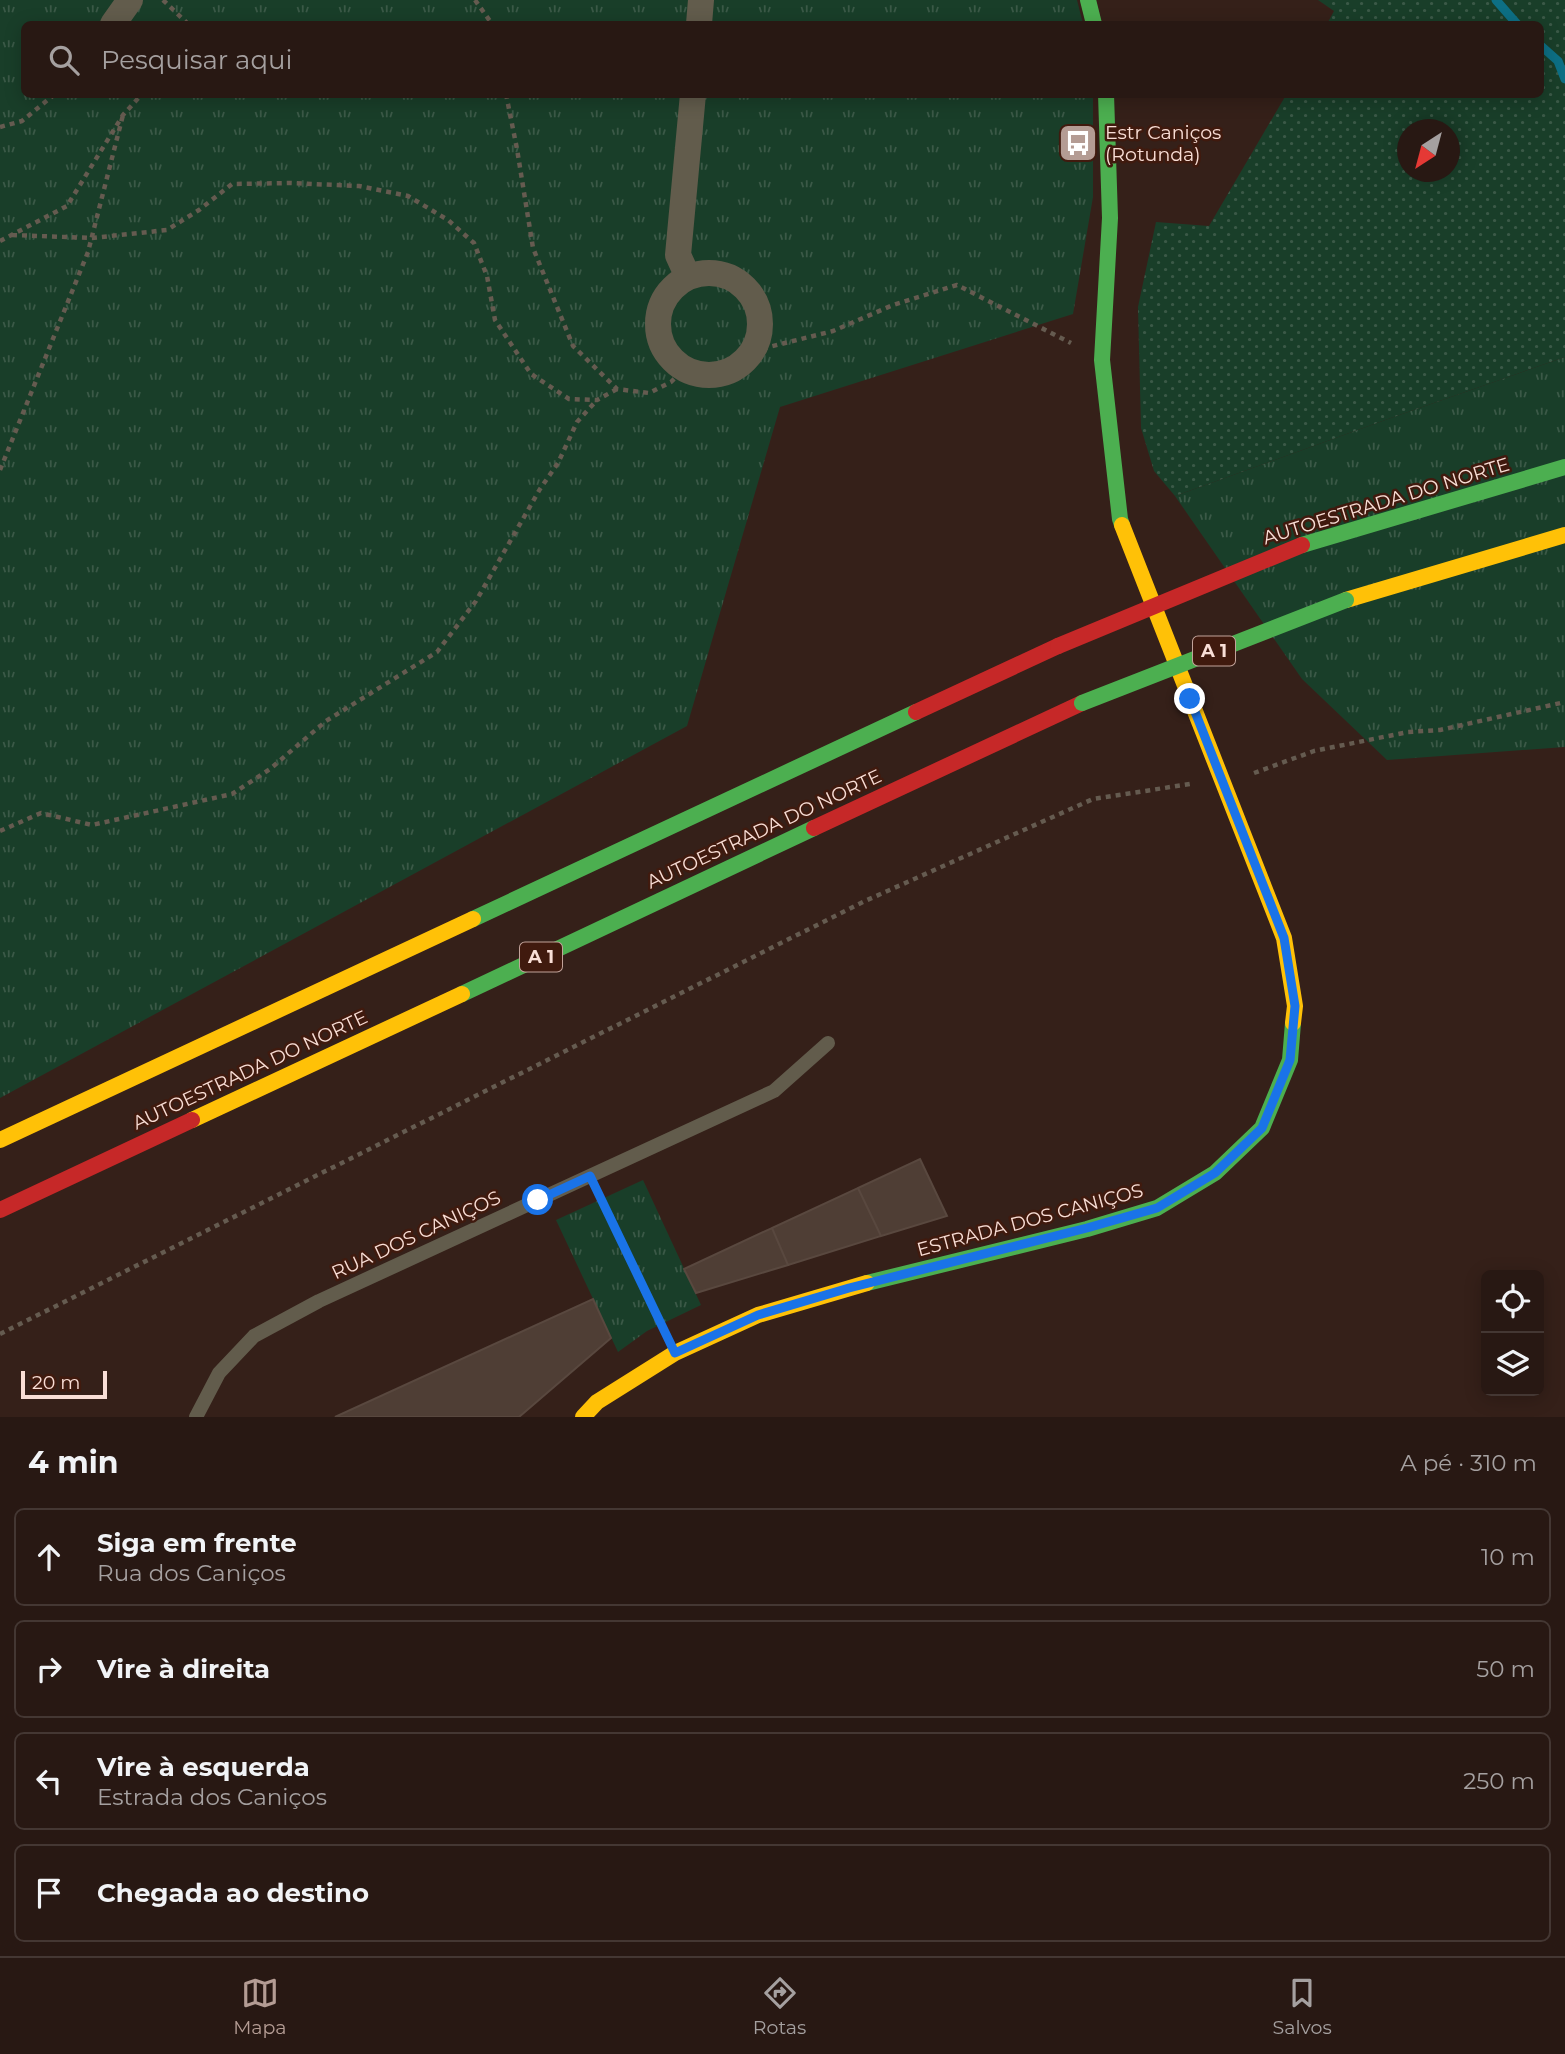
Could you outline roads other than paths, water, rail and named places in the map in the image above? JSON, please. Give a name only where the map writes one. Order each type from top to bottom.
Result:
[{"type":"main road","points":[[1088,0],[1093,21]]},
{"type":"main road","name":"ESTRADA DOS CANIÇOS","points":[[583,1417],[597,1402],[675,1353],[758,1315],[849,1288],[1157,1208],[1215,1173],[1262,1128],[1290,1060],[1295,1006],[1284,938],[1120,519],[1102,360],[1110,218],[1106,98]]},
{"type":"main road","name":"AUTOESTRADA DO NORTE","points":[[0,1140],[1058,646],[1302,545],[1565,467]]},
{"type":"main road","name":"AUTOESTRADA DO NORTE","points":[[0,1210],[1082,703],[1346,600],[1565,535]]},
{"type":"street","points":[[115,21],[130,0]]},
{"type":"street","points":[[699,21],[701,0]]},
{"type":"street","points":[[688,277],[678,255],[692,98]]},
{"type":"street","points":[[704,273],[720,274],[735,280],[748,290],[757,304],[761,320],[753,351],[743,363],[729,372],[714,376],[699,375],[684,369],[671,359],[662,345],[658,314],[664,299],[674,286],[688,277],[704,273]]},
{"type":"lane","name":"RUA DOS CANIÇOS","points":[[196,1417],[219,1373],[254,1336],[318,1301],[774,1091],[828,1043]]},
{"type":"waterway","points":[[1496,0],[1514,21]]},
{"type":"waterway","points":[[1544,49],[1558,61],[1565,79]]},
{"type":"place","name":"Estr Caniços (Rotunda)","points":[[1078,143]]}]
